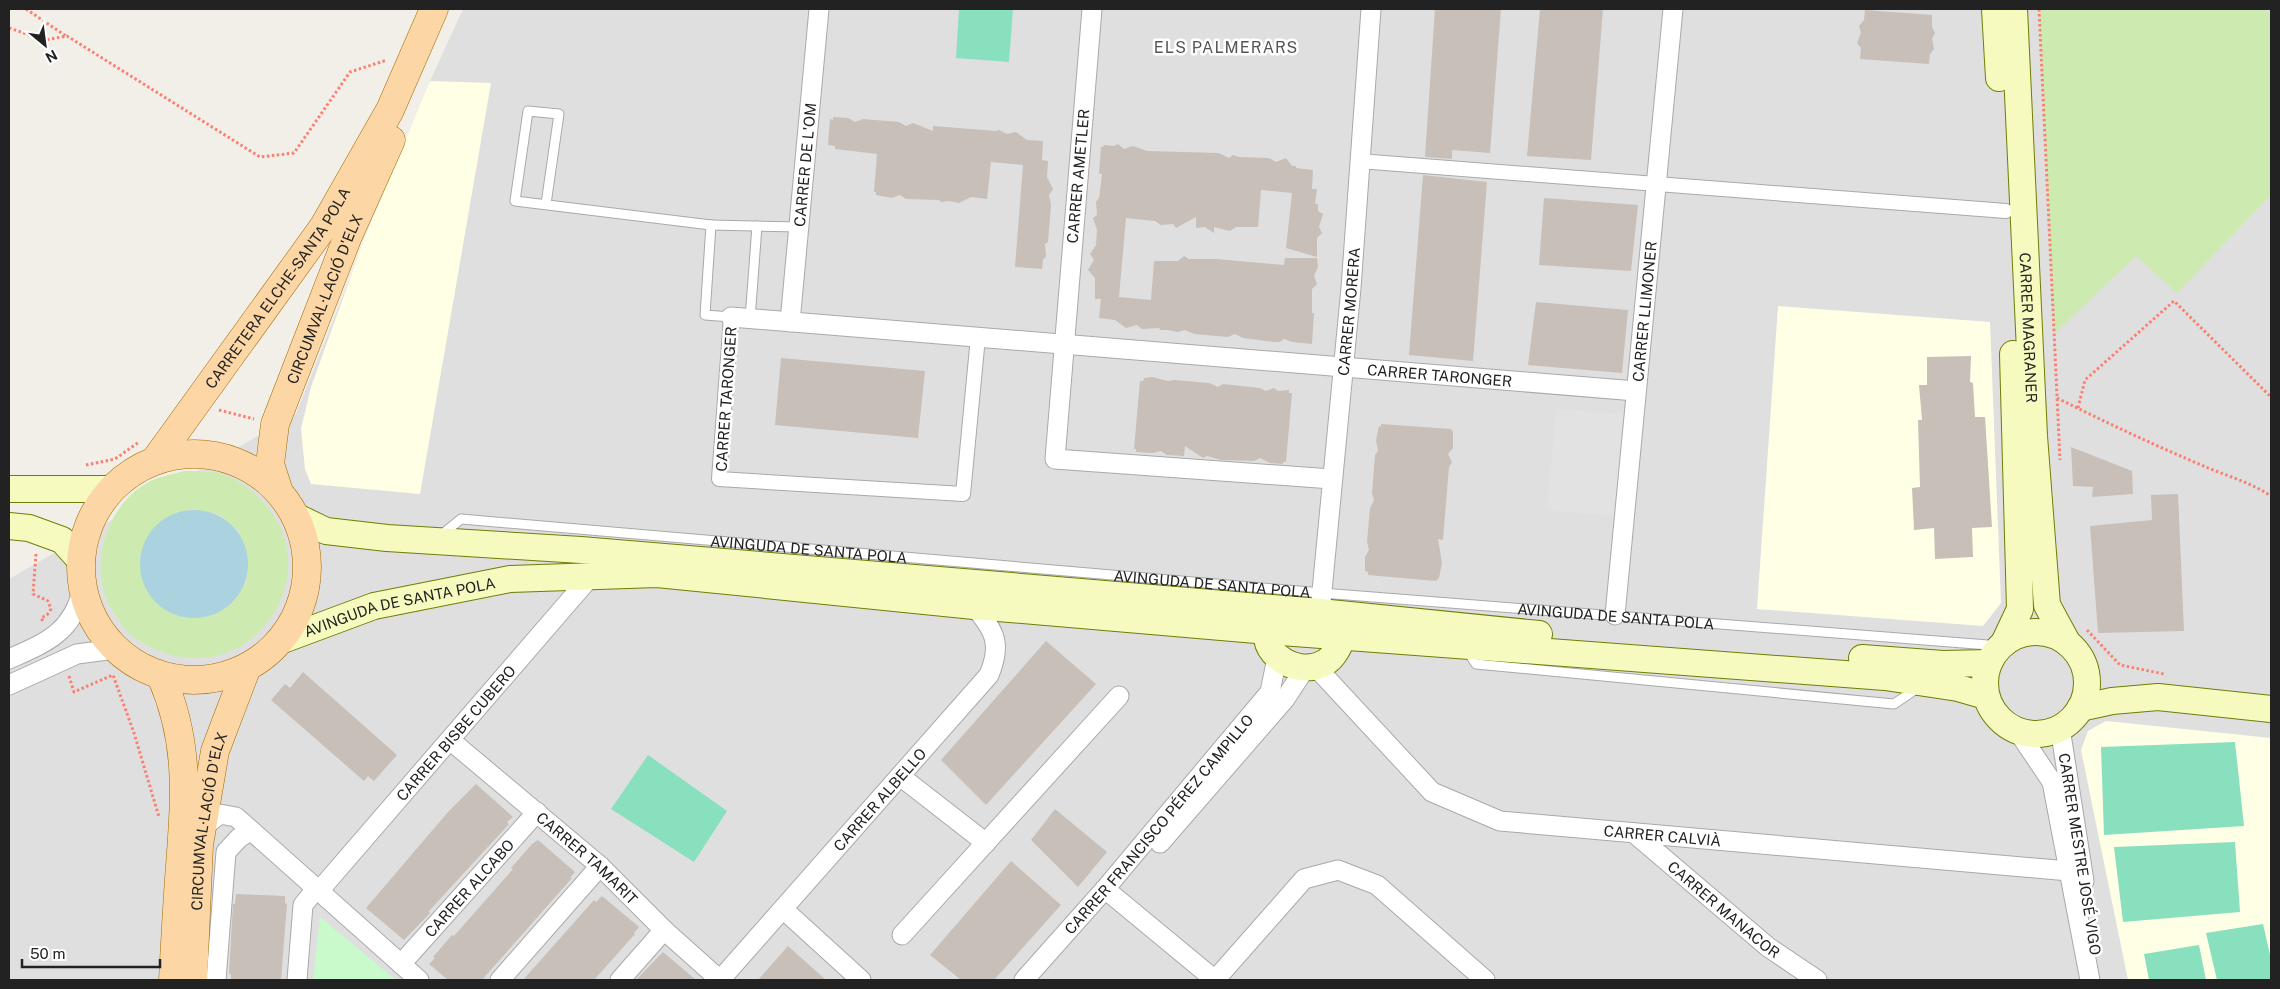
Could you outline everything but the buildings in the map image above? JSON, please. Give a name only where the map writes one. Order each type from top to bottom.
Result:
[{"type":"main road","points":[[396,112],[414,54],[434,9]]},
{"type":"main road","points":[[396,112],[450,9]]},
{"type":"main road","name":"CARRER MAGRANER","points":[[1995,9],[2012,329],[2020,609],[1998,651]]},
{"type":"main road","name":"CARRER MAGRANER","points":[[2014,9],[2034,436],[2047,605],[2075,633]]},
{"type":"main road","name":"CARRETERA ELCHE-SANTA POLA","points":[[156,459],[324,226],[396,112]]},
{"type":"main road","name":"CIRCUMVAL·LACIÓ D'ELX","points":[[278,489],[270,464],[274,424],[396,112]]},
{"type":"main road","points":[[188,453],[222,456],[252,468],[278,489],[297,517],[307,549],[307,582],[298,613],[280,641],[265,656],[247,667],[219,678],[190,680],[161,676],[137,665],[115,650],[95,623],[82,591],[80,560],[89,522],[110,489],[131,472],[156,459],[188,453]]},
{"type":"main road","points":[[9,489],[110,489]]},
{"type":"main road","name":"AVINGUDA DE SANTA POLA","points":[[297,517],[326,531],[432,542],[581,550],[1321,603],[1623,642],[1943,664],[1998,651]]},
{"type":"main road","points":[[9,526],[29,528],[62,540],[80,560]]},
{"type":"main road","name":"AVINGUDA DE SANTA POLA","points":[[280,641],[374,606],[510,579],[566,575],[657,574],[974,606],[1268,631],[1885,678],[1925,683],[1986,696]]},
{"type":"main road","name":"AVINGUDA DE SANTA POLA","points":[[1268,631],[1274,623],[1281,619],[1321,603]]},
{"type":"main road","name":"AVINGUDA DE SANTA POLA","points":[[1321,603],[1339,624],[1344,637]]},
{"type":"main road","points":[[1268,631],[1269,644],[1277,658],[1296,668],[1310,667],[1326,662],[1334,654],[1344,637]]},
{"type":"main road","points":[[2026,632],[2075,633],[2077,652],[2084,664],[2087,687],[2080,708],[2060,728],[2043,733],[2017,730],[2002,722],[1986,696],[1985,684],[1998,651],[2026,632]]},
{"type":"main road","name":"CIRCUMVAL·LACIÓ D'ELX","points":[[193,980],[199,845],[215,751],[247,667]]},
{"type":"main road","points":[[2085,673],[2117,688],[2163,686],[2271,709]]},
{"type":"main road","name":"CIRCUMVAL·LACIÓ D'ELX","points":[[161,676],[180,729],[184,767],[184,812],[173,980]]},
{"type":"main road","points":[[2080,708],[2163,686]]},
{"type":"street","name":"CARRER DE L'OM","points":[[790,322],[819,9]]},
{"type":"street","name":"CARRER AMETLER","points":[[1064,344],[1092,9]]},
{"type":"street","name":"CARRER MORERA","points":[[1321,603],[1350,288],[1371,9]]},
{"type":"street","name":"CARRER LLIMONER","points":[[1615,615],[1658,182],[1673,9]]},
{"type":"street","points":[[1359,161],[1658,182],[2006,211]]},
{"type":"street","name":"CARRER TARONGER","points":[[978,337],[963,494],[719,479],[731,317],[750,318],[1636,391]]},
{"type":"street","points":[[1064,344],[1055,459],[1332,479]]},
{"type":"street","name":"CARRER BISBE CUBERO","points":[[297,980],[303,905],[450,740],[591,576]]},
{"type":"street","points":[[9,659],[53,637],[72,619],[82,591]]},
{"type":"street","name":"CARRER ALBELLO","points":[[720,980],[989,675],[996,658],[996,638],[986,620],[974,606]]},
{"type":"street","points":[[9,685],[77,654],[115,650]]},
{"type":"street","name":"CARRER FRANCISCO PÉREZ CAMPILLO","points":[[1041,980],[1270,692],[1277,658]]},
{"type":"street","name":"CARRER FRANCISCO PÉREZ CAMPILLO","points":[[1024,980],[1109,893],[1285,699],[1310,667]]},
{"type":"street","name":"CARRER CALVIÀ","points":[[1310,667],[1432,792],[1500,821],[2069,871]]},
{"type":"street","points":[[902,935],[1119,696]]},
{"type":"street","name":"CARRER MESTRE JOSÉ VIGO","points":[[2060,728],[2101,980]]},
{"type":"street","name":"CARRER MESTRE JOSÉ VIGO","points":[[2017,730],[2052,782],[2090,980]]},
{"type":"street","name":"CARRER TAMARIT","points":[[450,740],[600,866],[664,930],[720,980]]},
{"type":"street","points":[[900,776],[986,843]]},
{"type":"street","name":"CARRER ALCABO","points":[[401,964],[538,812]]},
{"type":"street","points":[[199,845],[207,824],[220,814],[236,817],[419,980]]},
{"type":"street","points":[[216,980],[226,852],[239,838],[250,831]]},
{"type":"street","name":"CARRER MANACOR","points":[[1634,833],[1768,947],[1818,980]]},
{"type":"street","points":[[500,980],[600,866]]},
{"type":"street","points":[[1109,893],[1215,980],[1304,879],[1338,870],[1377,885],[1485,980]]},
{"type":"street","points":[[783,909],[861,980]]},
{"type":"street","points":[[620,980],[664,930]]},
{"type":"lane","points":[[546,204],[559,114],[528,111],[515,201],[711,224],[799,227]]},
{"type":"lane","points":[[711,224],[705,315],[731,317]]},
{"type":"lane","points":[[750,318],[757,226]]},
{"type":"lane","name":"AVINGUDA DE SANTA POLA","points":[[1321,603],[1615,615],[1998,651]]},
{"type":"path","points":[[26,9],[260,157],[294,153],[350,72],[368,65],[414,54]]},
{"type":"path","points":[[2039,9],[2060,465]]},
{"type":"path","points":[[9,28],[45,40],[67,36]]},
{"type":"path","points":[[2078,408],[2085,380],[2174,301],[2271,396]]},
{"type":"path","points":[[2057,398],[2115,428],[2261,489],[2271,496]]},
{"type":"path","points":[[39,531],[33,594],[48,602],[51,609],[47,615],[41,618],[53,637]]},
{"type":"path","points":[[2075,633],[2092,637],[2120,665],[2163,686]]},
{"type":"path","points":[[63,660],[74,692],[113,675],[134,732],[160,820]]},
{"type":"shaded area","points":[[463,9],[2271,9],[2271,980],[9,980],[9,579],[296,414],[430,81]]},
{"type":"shaded area","points":[[430,81],[491,83],[420,494],[311,484],[305,469],[301,429],[311,387],[364,240]]},
{"type":"shaded area","points":[[1778,306],[1990,322],[2001,603],[1983,626],[1757,609]]},
{"type":"shaded area","points":[[1556,409],[1634,415],[1625,517],[1547,510]]},
{"type":"shaded area","points":[[2106,721],[2271,738],[2271,980],[2128,980],[2081,750],[2088,731]]},
{"type":"green space","points":[[959,9],[1013,9],[1009,62],[956,58]]},
{"type":"green space","points":[[2039,9],[2263,9],[2271,14],[2271,195],[2177,293],[2136,256],[2054,334]]},
{"type":"green space","points":[[184,471],[218,473],[236,480],[253,492],[262,501],[280,528],[288,557],[286,586],[275,612],[256,634],[232,650],[203,658],[171,655],[151,648],[132,636],[107,601],[102,585],[102,550],[114,516],[124,502],[151,481]],"holes":[[[192,509],[218,514],[239,531],[247,581],[234,600],[221,611],[205,616],[183,618],[139,560],[147,539],[163,520]]]},
{"type":"green space","points":[[2235,742],[2244,826],[2104,835],[2101,747]]},
{"type":"green space","points":[[648,755],[727,811],[694,862],[611,809]]},
{"type":"green space","points":[[2235,842],[2240,912],[2123,922],[2114,847]]},
{"type":"green space","points":[[320,917],[396,980],[313,980]]},
{"type":"green space","points":[[2263,924],[2271,959],[2271,980],[2217,980],[2206,933]]},
{"type":"green space","points":[[2199,945],[2206,980],[2149,980],[2144,954]]},
{"type":"water","points":[[194,510],[215,514],[232,526],[244,543],[248,564],[244,585],[232,602],[215,614],[194,618],[173,614],[156,602],[144,585],[140,564],[144,543],[156,526],[173,514]]},
{"type":"district","name":"ELS PALMERARS","points":[[1226,47]]}]
